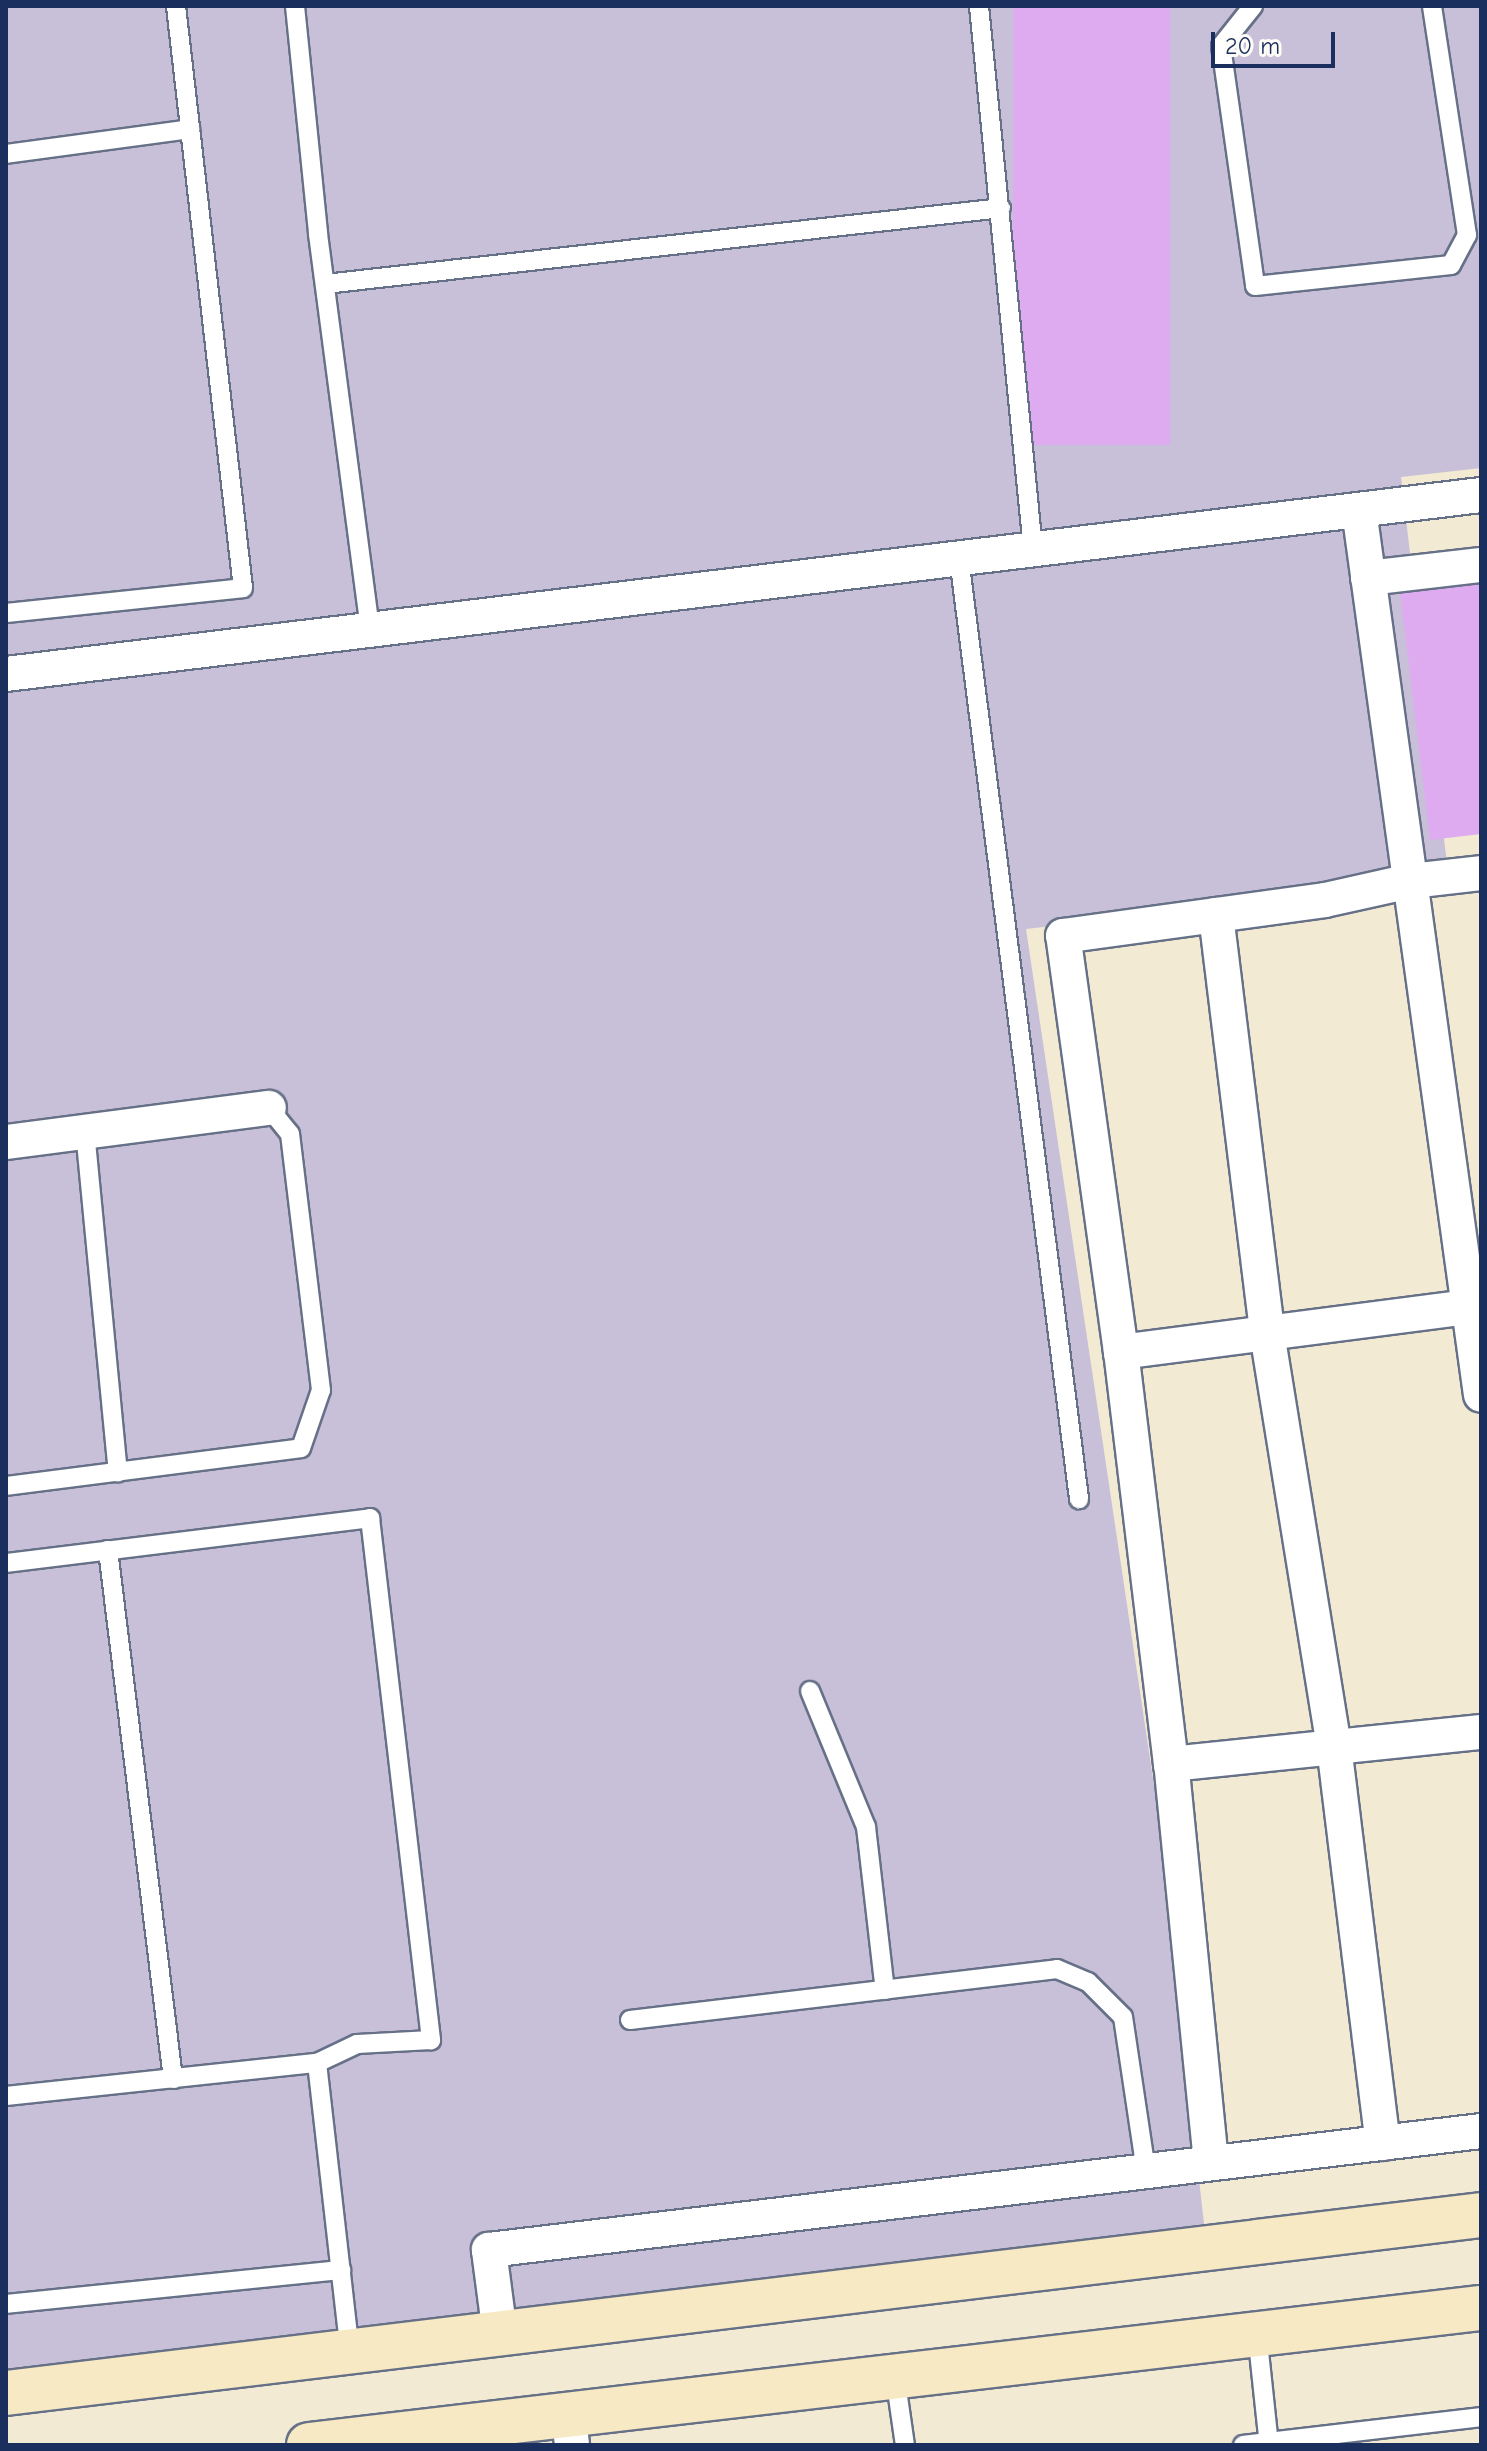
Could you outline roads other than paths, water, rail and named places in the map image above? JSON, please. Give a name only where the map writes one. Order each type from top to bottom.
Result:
[{"type":"street","points":[[6,674],[1481,495]]},
{"type":"street","points":[[1359,510],[1411,881],[1476,1306],[1481,1395]]},
{"type":"street","points":[[1368,578],[1481,565]]},
{"type":"street","points":[[1211,2162],[1171,1764],[1121,1352],[1063,936],[1325,900],[1411,881],[1481,873]]},
{"type":"street","points":[[1216,915],[1267,1333],[1334,1746],[1383,2143]]},
{"type":"street","points":[[6,1142],[269,1108]]},
{"type":"street","points":[[1121,1352],[1476,1306]]},
{"type":"street","points":[[1171,1764],[1481,1732]]},
{"type":"street","points":[[500,2334],[489,2250],[1481,2131]]},
{"type":"street","points":[[6,2393],[1481,2215]]},
{"type":"street","points":[[309,2445],[570,2429],[895,2375],[1481,2308]]},
{"type":"lane","points":[[6,613],[243,588],[176,6]]},
{"type":"lane","points":[[295,6],[325,284],[370,630]]},
{"type":"lane","points":[[979,6],[1033,549]]},
{"type":"lane","points":[[1253,6],[1221,46],[1255,286],[1451,265],[1467,235],[1432,6]]},
{"type":"lane","points":[[6,154],[190,129]]},
{"type":"lane","points":[[325,284],[1001,208]]},
{"type":"lane","points":[[959,558],[1079,1499]]},
{"type":"lane","points":[[6,1486],[301,1448],[321,1390],[290,1134],[269,1108]]},
{"type":"lane","points":[[85,1131],[118,1472]]},
{"type":"lane","points":[[6,1563],[370,1518],[431,2040],[357,2044],[317,2063],[6,2096]]},
{"type":"lane","points":[[108,1550],[173,2079]]},
{"type":"lane","points":[[810,1691],[866,1827],[885,1990]]},
{"type":"lane","points":[[630,2020],[1057,1969],[1088,1982],[1123,2017],[1146,2170]]},
{"type":"lane","points":[[317,2063],[350,2352]]},
{"type":"lane","points":[[6,2304],[341,2270]]},
{"type":"lane","points":[[1257,2333],[1269,2443]]},
{"type":"lane","points":[[895,2375],[905,2445]]},
{"type":"lane","points":[[1243,2445],[1481,2417]]}]
